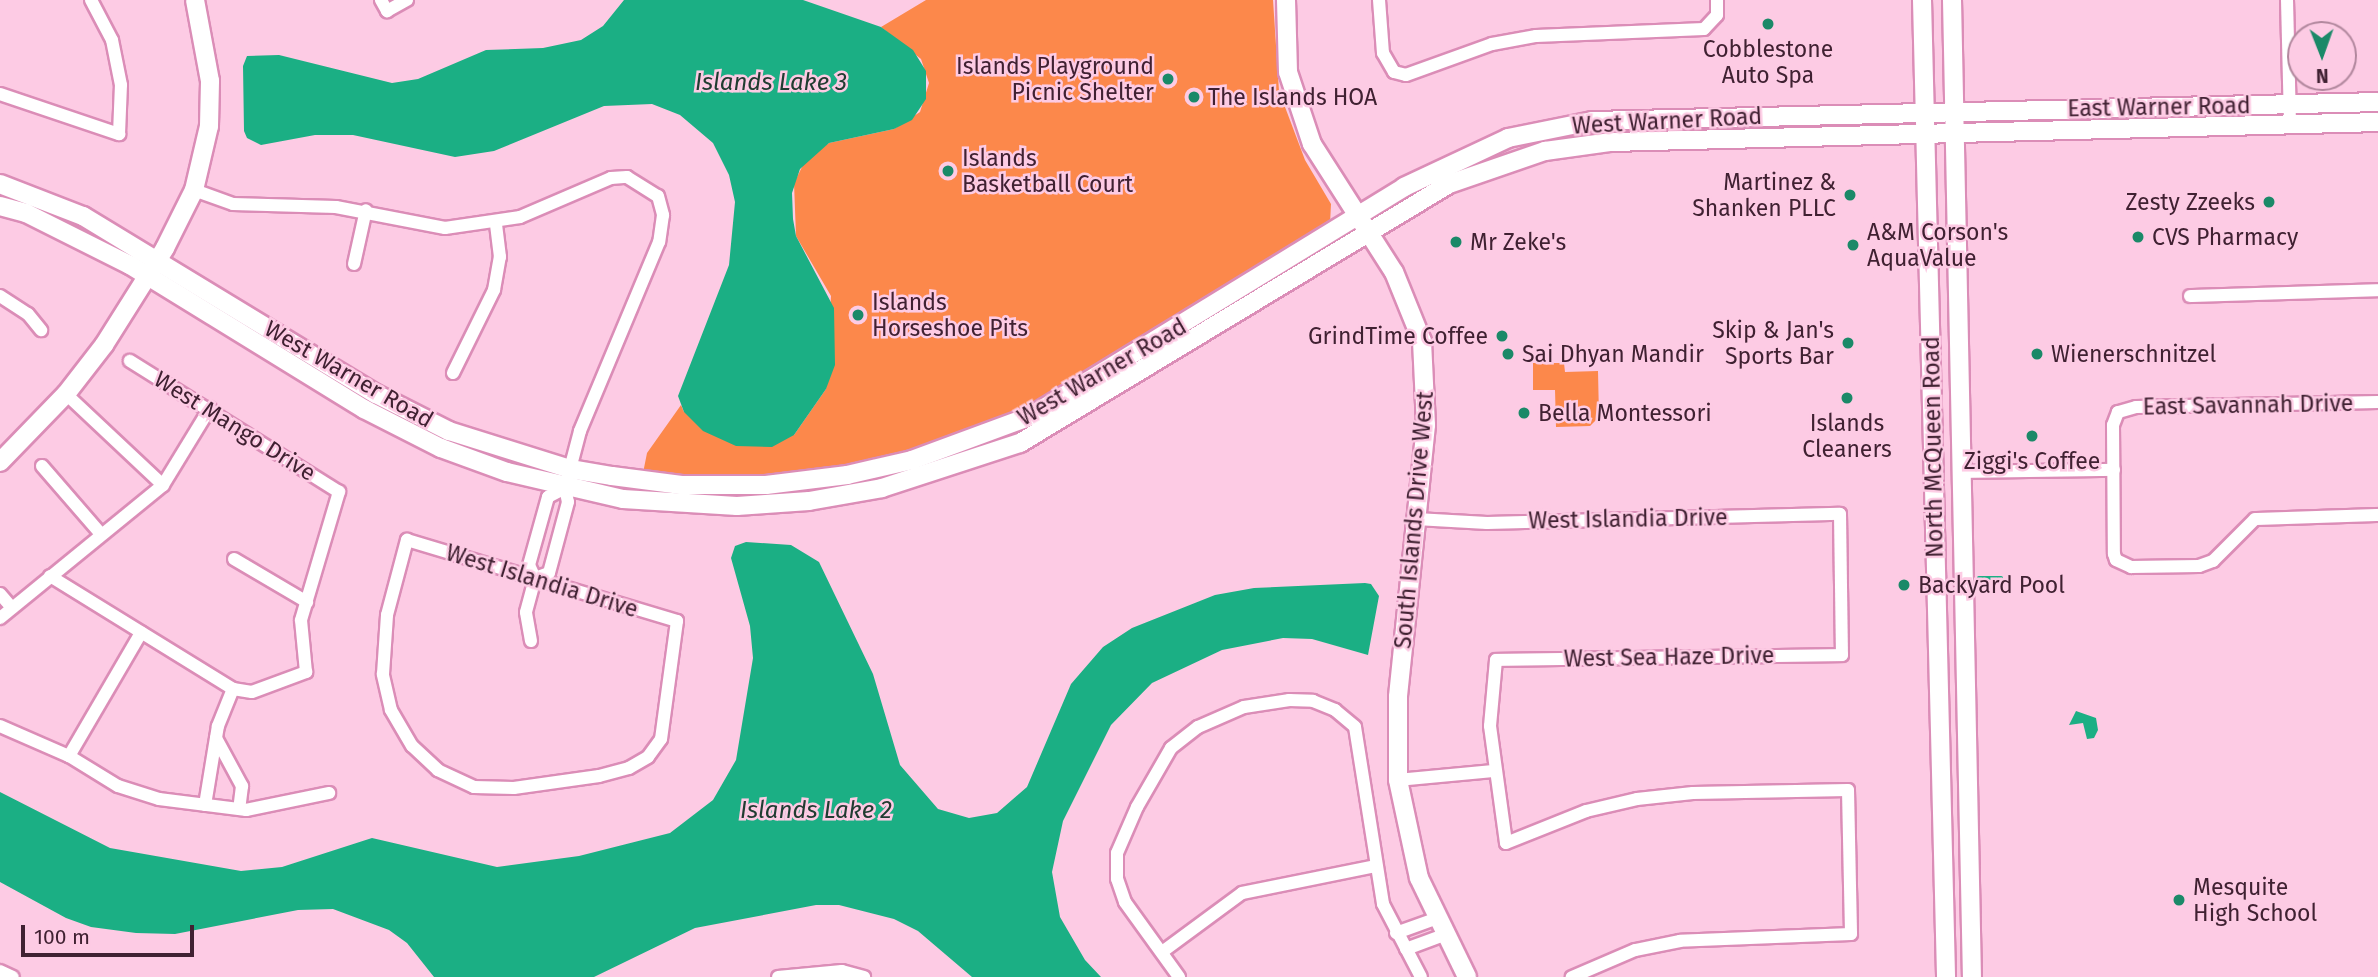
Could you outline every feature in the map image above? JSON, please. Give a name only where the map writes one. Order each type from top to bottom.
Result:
[{"type":"main road","points":[[0,462],[66,394],[152,268],[194,190],[209,126],[210,81],[195,0]]},
{"type":"main road","name":"South Islands Drive West","points":[[1286,0],[1284,36],[1297,104],[1312,144],[1364,223],[1408,298],[1422,341],[1426,425],[1398,697],[1398,780],[1410,846],[1435,919],[1467,977]]},
{"type":"main road","name":"North McQueen Road","points":[[1922,0],[1940,112],[1961,318],[1972,977]]},
{"type":"main road","name":"North McQueen Road","points":[[1946,977],[1930,311],[1940,112],[1952,0]]},
{"type":"main road","name":"East Warner Road","points":[[1940,112],[2378,102]]},
{"type":"main road","name":"West Warner Road","points":[[0,184],[83,216],[152,268],[414,436],[507,472],[565,488],[623,499],[737,506],[852,495],[923,478],[1020,443],[1062,422],[1475,150],[1556,127],[1610,121],[1940,112]]},
{"type":"main road","points":[[1610,121],[1611,142]]},
{"type":"main road","name":"East Warner Road","points":[[1940,132],[2378,122]]},
{"type":"main road","name":"West Warner Road","points":[[0,206],[152,268],[449,431],[570,469],[681,485],[766,485],[847,475],[940,452],[1061,401],[1364,223],[1483,170],[1545,151],[1611,142],[1940,132]]},
{"type":"main road","points":[[1930,311],[1961,318]]},
{"type":"main road","points":[[1934,474],[1963,472]]},
{"type":"street","points":[[0,94],[119,134],[121,85],[112,40],[91,0]]},
{"type":"street","points":[[384,5],[407,0]]},
{"type":"street","points":[[1380,0],[1383,53],[1394,72],[1406,75],[1492,44],[1536,36],[1692,29],[1711,24],[1717,15],[1717,0]]},
{"type":"street","points":[[2287,0],[2290,125]]},
{"type":"street","points":[[194,190],[233,204],[366,210],[423,226],[496,224],[611,178],[627,177],[645,184],[658,195],[663,215],[659,242],[580,431],[565,488],[568,502],[549,573],[535,578]]},
{"type":"street","points":[[354,264],[366,210]]},
{"type":"street","points":[[453,373],[495,290],[500,257],[496,224]]},
{"type":"street","points":[[2295,278],[2295,292]]},
{"type":"street","points":[[2190,296],[2378,290]]},
{"type":"street","points":[[0,296],[28,314],[41,330]]},
{"type":"street","name":"West Mango Drive","points":[[131,360],[339,492],[307,602]]},
{"type":"street","points":[[66,394],[163,485]]},
{"type":"street","name":"East Savannah Drive","points":[[2114,470],[2113,425],[2118,412],[2136,407],[2378,402]]},
{"type":"street","points":[[0,618],[163,485],[210,408]]},
{"type":"street","points":[[42,467],[101,534]]},
{"type":"street","points":[[1963,472],[2114,470],[2114,554],[2116,561],[2131,567],[2199,566],[2213,561],[2255,519],[2378,515]]},
{"type":"street","points":[[531,641],[526,612],[535,578],[529,565],[548,497],[565,488]]},
{"type":"street","name":"West Islandia Drive","points":[[1416,519],[1487,523],[1840,514],[1842,655]]},
{"type":"street","name":"West Islandia Drive","points":[[407,540],[535,578],[677,621],[661,739],[648,757],[629,768],[599,776],[514,788],[474,787],[438,770],[412,746],[391,710],[383,674],[387,615],[407,540]]},
{"type":"street","points":[[50,576],[233,689],[253,692],[306,672],[301,620],[307,602],[234,559]]},
{"type":"street","points":[[0,594],[12,608]]},
{"type":"street","points":[[69,757],[141,633]]},
{"type":"street","name":"West Sea Haze Drive","points":[[1493,771],[1490,726],[1496,660],[1842,655]]},
{"type":"street","points":[[205,805],[216,738],[233,689]]},
{"type":"street","points":[[1179,977],[1125,902],[1117,879],[1117,853],[1137,807],[1171,748],[1198,727],[1244,707],[1289,700],[1313,701],[1335,710],[1355,727],[1383,904],[1421,977]]},
{"type":"street","points":[[0,726],[69,757],[118,786],[159,799],[239,809],[273,807],[329,793]]},
{"type":"street","points":[[216,738],[243,786],[239,809]]},
{"type":"street","points":[[1398,780],[1493,771],[1506,843],[1586,811],[1637,799],[1693,793],[1848,790],[1851,933],[1680,941],[1635,950],[1572,977]]},
{"type":"street","points":[[1162,953],[1242,893],[1376,866]]},
{"type":"street","points":[[1396,933],[1435,919]]},
{"type":"street","points":[[1406,949],[1444,935]]},
{"type":"street","points":[[0,971],[13,977]]},
{"type":"street","points":[[778,977],[842,971],[864,977]]},
{"type":"shaded area","points":[[926,0],[1273,0],[1279,91],[1305,160],[1331,204],[1330,224],[1024,411],[956,438],[884,459],[807,472],[712,478],[643,473],[647,453],[681,405],[684,412],[794,435],[826,389],[831,296],[796,236],[794,183],[806,159],[829,143],[894,129],[920,112],[929,83],[921,59],[881,27]]},
{"type":"shaded area","points":[[1533,363],[1564,363],[1565,372],[1598,371],[1599,417],[1590,426],[1556,427],[1555,390],[1533,390]]},
{"type":"water","name":"Islands Lake 3","points":[[624,0],[803,0],[881,27],[913,50],[926,71],[926,99],[912,120],[894,129],[829,143],[800,169],[792,193],[796,236],[834,308],[835,365],[826,389],[794,435],[772,447],[736,446],[703,431],[684,412],[678,396],[729,265],[735,202],[729,175],[713,143],[680,115],[652,104],[604,106],[494,151],[455,157],[353,135],[315,135],[261,145],[247,138],[244,131],[243,66],[247,56],[279,55],[392,83],[418,79],[486,50],[543,48],[581,40],[603,26]]},
{"type":"water","name":"Islands Lake 2","points":[[746,542],[791,545],[819,562],[873,674],[900,765],[938,809],[969,818],[997,813],[1027,787],[1071,684],[1103,647],[1132,628],[1215,595],[1254,588],[1365,583],[1371,584],[1379,596],[1368,655],[1312,639],[1283,638],[1222,650],[1152,683],[1111,725],[1063,821],[1052,872],[1060,917],[1085,960],[1101,977],[972,977],[918,931],[894,919],[839,905],[816,905],[695,928],[594,977],[434,977],[407,943],[389,930],[333,909],[298,910],[175,934],[136,933],[91,927],[66,918],[0,882],[0,792],[110,848],[241,871],[282,867],[372,838],[497,867],[579,856],[670,833],[713,800],[736,760],[753,658],[750,626],[731,558],[735,546]]},
{"type":"water","points":[[2076,711],[2096,718],[2098,730],[2094,738],[2087,739],[2083,723],[2069,725]]},
{"type":"waterway","points":[[1979,578],[2001,578]]},
{"type":"place","name":"Cobblestone Auto Spa","points":[[1768,24]]},
{"type":"place","name":"Islands Playground Picnic Shelter","points":[[1168,79]]},
{"type":"place","name":"The Islands HOA","points":[[1194,97]]},
{"type":"place","name":"Islands Basketball Court","points":[[948,171]]},
{"type":"place","name":"Martinez & Shanken PLLC","points":[[1850,195]]},
{"type":"place","name":"Zesty Zzeeks","points":[[2269,202]]},
{"type":"place","name":"CVS Pharmacy","points":[[2138,237]]},
{"type":"place","name":"Mr Zeke's","points":[[1456,242]]},
{"type":"place","name":"A&M Corson's AquaValue","points":[[1853,245]]},
{"type":"place","name":"Islands Horseshoe Pits","points":[[858,315]]},
{"type":"place","name":"GrindTime Coffee","points":[[1502,336]]},
{"type":"place","name":"Skip & Jan's Sports Bar","points":[[1848,343]]},
{"type":"place","name":"Sai Dhyan Mandir","points":[[1508,354]]},
{"type":"place","name":"Wienerschnitzel","points":[[2037,354]]},
{"type":"place","name":"Islands Cleaners","points":[[1847,398]]},
{"type":"place","name":"Bella Montessori","points":[[1524,413]]},
{"type":"place","name":"Ziggi's Coffee","points":[[2032,436]]},
{"type":"place","name":"Backyard Pool","points":[[1904,585]]},
{"type":"place","name":"Mesquite High School","points":[[2179,900]]}]
